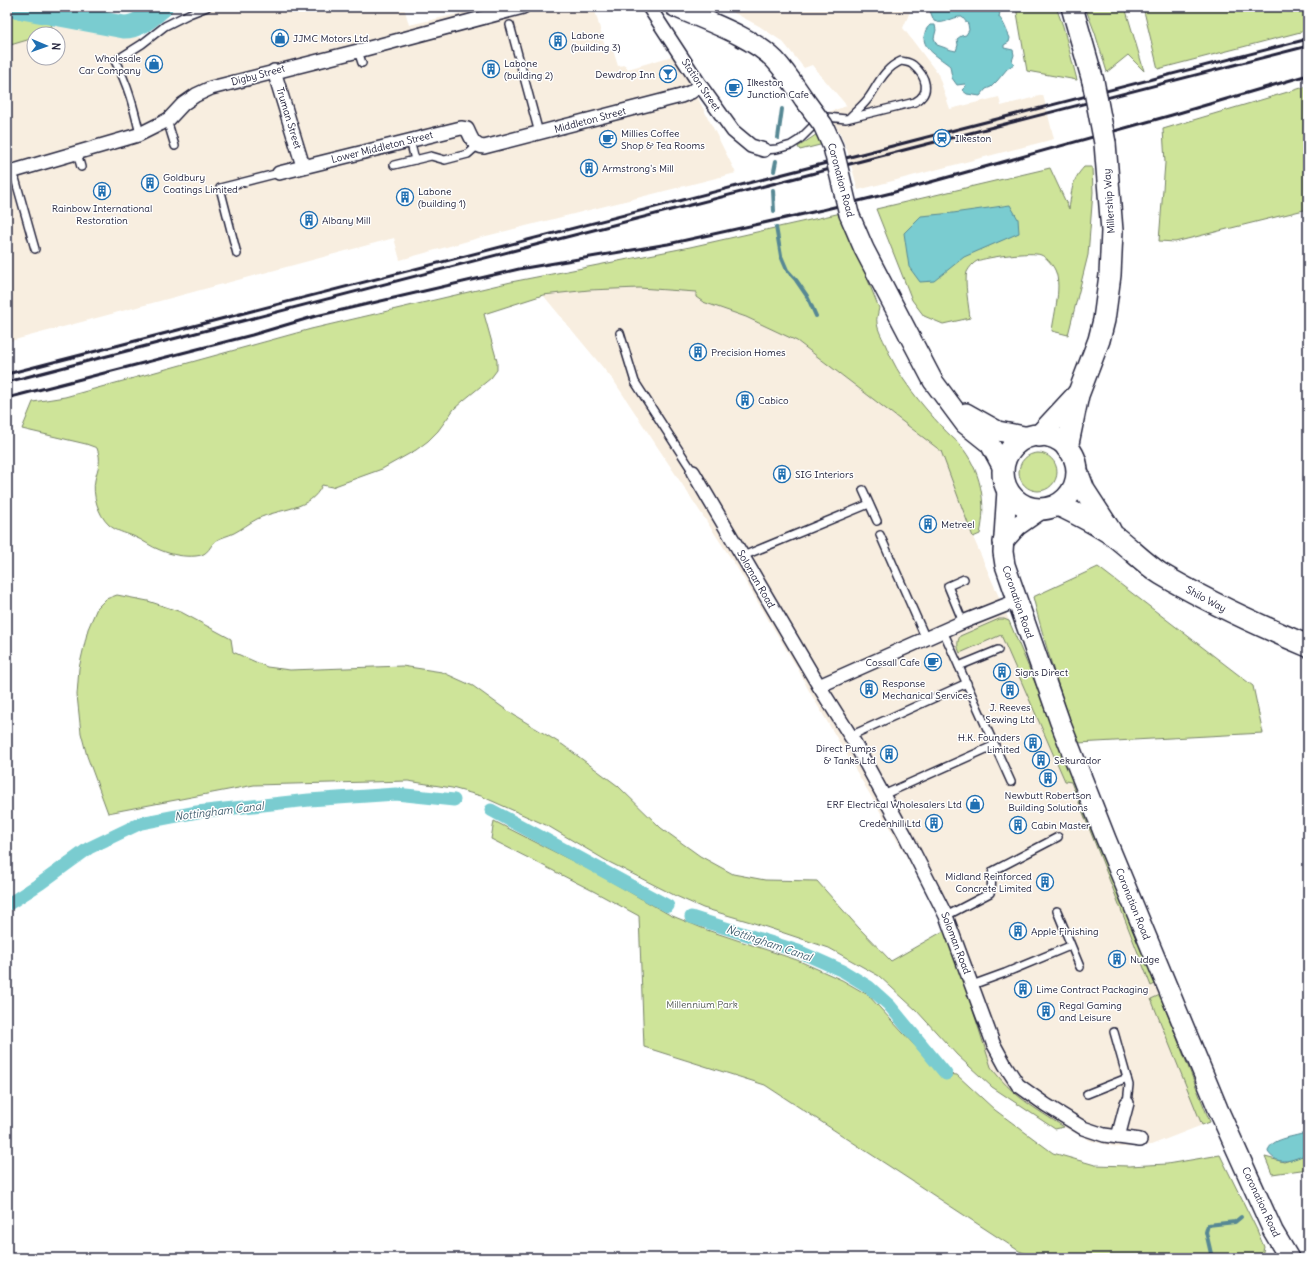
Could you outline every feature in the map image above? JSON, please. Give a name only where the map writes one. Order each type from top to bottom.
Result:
[{"type":"main road","name":"Millership Way","points":[[1067,448],[1078,395],[1099,340],[1104,320],[1110,275],[1112,232],[1105,143],[1093,81],[1072,7]]},
{"type":"main road","name":"Millership Way","points":[[1034,437],[1078,395]]},
{"type":"main road","points":[[1034,437],[1056,440],[1067,448],[1075,462],[1078,474],[1069,495],[1049,507],[1032,508],[1017,501],[1007,490],[1003,468],[1009,451],[1016,443],[1034,437]]},
{"type":"main road","name":"Shilo Way","points":[[1078,474],[1084,490],[1114,536]]},
{"type":"main road","name":"Shilo Way","points":[[1049,507],[1081,516],[1114,536],[1138,557],[1160,573],[1184,587],[1231,612],[1308,646]]},
{"type":"street","name":"Digby Street","points":[[10,172],[151,130],[166,120],[183,104],[196,95],[211,88],[237,85],[274,71],[360,57],[522,7]]},
{"type":"street","name":"Station Street","points":[[649,7],[700,85],[733,131],[749,150],[764,150]]},
{"type":"street","name":"Coronation Road","points":[[675,7],[741,37],[755,45],[775,60],[823,125],[833,147],[850,214],[864,249],[901,322],[933,381],[965,424],[990,444],[1003,468]]},
{"type":"street","name":"Truman Street","points":[[274,71],[290,134],[303,166]]},
{"type":"street","name":"Middleton Street","points":[[477,146],[484,147],[681,96],[691,92],[700,85]]},
{"type":"street","name":"Lower Middleton Street","points":[[279,173],[464,128],[467,129],[477,146]]},
{"type":"street","name":"Coronation Road","points":[[951,405],[998,431],[1034,437]]},
{"type":"street","name":"Soloman Road","points":[[693,472],[850,736],[883,795],[946,916],[999,1056],[1018,1084],[1046,1106],[1083,1128],[1104,1135],[1140,1140]]},
{"type":"street","name":"Coronation Road","points":[[1007,490],[1003,542],[1004,565],[1060,722],[1106,839],[1218,1109],[1270,1224],[1289,1258]]},
{"type":"street","points":[[1003,542],[1017,526],[1049,507]]},
{"type":"street","points":[[819,686],[963,622],[1016,601]]},
{"type":"street","points":[[1118,1137],[1127,1103]]},
{"type":"lane","points":[[140,134],[124,76],[116,61],[142,44],[165,26],[207,7]]},
{"type":"lane","points":[[510,25],[538,133]]},
{"type":"lane","points":[[764,150],[777,149],[792,145],[816,123],[827,117],[846,119],[915,102],[920,99],[925,92],[925,82],[913,65],[901,61],[895,63],[881,77],[869,97],[850,117]]},
{"type":"lane","points":[[166,120],[175,146]]},
{"type":"lane","points":[[410,140],[415,160]]},
{"type":"lane","points":[[394,165],[431,156],[445,160],[468,154],[477,146]]},
{"type":"lane","points":[[77,153],[81,167]]},
{"type":"lane","points":[[10,172],[35,249]]},
{"type":"lane","points":[[237,254],[220,188],[279,173]]},
{"type":"lane","points":[[620,333],[635,382],[693,472]]},
{"type":"lane","points":[[863,490],[877,521]]},
{"type":"lane","points":[[743,556],[869,504]]},
{"type":"lane","points":[[880,535],[926,639]]},
{"type":"lane","points":[[963,622],[948,586],[964,579]]},
{"type":"lane","points":[[943,631],[1012,782]]},
{"type":"lane","points":[[959,666],[998,650]]},
{"type":"lane","points":[[850,736],[967,683]]},
{"type":"lane","points":[[883,795],[995,745]]},
{"type":"lane","points":[[946,916],[990,893],[992,888],[991,877],[993,871],[1058,837]]},
{"type":"lane","points":[[1057,911],[1070,946],[1080,967]]},
{"type":"lane","points":[[972,985],[1070,946]]},
{"type":"lane","points":[[1114,1032],[1129,1085],[1127,1103]]},
{"type":"lane","points":[[1087,1094],[1127,1078]]},
{"type":"shaded area","points":[[193,7],[404,7],[409,25],[462,13],[461,7],[594,7],[606,51],[613,50],[618,66],[625,65],[628,69],[676,55],[736,173],[482,237],[400,260],[394,238],[7,342],[7,13],[144,38],[171,18]]},
{"type":"shaded area","points":[[723,7],[912,7],[903,28],[938,74],[950,109],[999,97],[1001,106],[1043,95],[1054,139],[858,190],[847,150],[840,133],[828,112],[847,106],[812,65],[804,68],[783,42],[759,26]]},
{"type":"shaded area","points":[[639,288],[696,292],[703,302],[746,317],[797,341],[941,451],[973,537],[1021,648],[1210,1122],[1151,1145],[1117,1147],[1091,1141],[1064,1127],[1019,1098],[1001,1080],[991,1067],[947,929],[905,854],[808,689],[798,669],[736,566],[614,381],[543,295],[589,290]]},
{"type":"green space","points":[[1016,7],[1056,7],[1063,26],[1077,80],[1027,71]]},
{"type":"green space","points":[[1085,7],[1125,7],[1144,71],[1128,55],[1107,72]]},
{"type":"green space","points":[[1143,7],[1297,7],[1308,9],[1308,30],[1158,69]]},
{"type":"green space","points":[[7,13],[50,21],[52,26],[26,26],[26,40],[7,46]]},
{"type":"green space","points":[[1308,86],[1308,209],[1175,242],[1159,241],[1165,163],[1163,129]]},
{"type":"green space","points":[[820,132],[824,144],[800,150],[798,147]]},
{"type":"green space","points":[[1084,167],[1092,167],[1093,192],[1088,255],[1068,335],[1052,331],[1058,290],[1057,274],[1047,259],[1036,254],[999,256],[982,259],[973,264],[968,270],[966,276],[970,318],[943,324],[924,316],[912,300],[876,209],[1050,168],[1069,209],[1074,182]]},
{"type":"green space","points":[[841,213],[879,308],[877,320],[879,332],[891,357],[903,379],[918,399],[960,445],[973,465],[980,487],[983,511],[980,534],[973,537],[941,451],[797,341],[746,317],[703,302],[696,297],[696,292],[639,288],[589,290],[543,295],[484,314],[497,361],[497,370],[491,378],[454,409],[438,431],[428,441],[416,450],[382,469],[332,487],[322,485],[310,500],[294,508],[266,515],[257,519],[234,533],[217,540],[207,552],[201,555],[187,556],[169,553],[157,549],[109,525],[99,510],[94,492],[99,461],[97,448],[22,429],[33,402],[65,397],[311,329],[511,282],[690,247]]},
{"type":"green space","points":[[1038,453],[1048,456],[1054,462],[1057,472],[1054,482],[1048,488],[1038,491],[1028,488],[1022,482],[1019,472],[1022,462],[1028,456]]},
{"type":"green space","points":[[1098,567],[1253,686],[1263,733],[1078,743],[1065,707],[1033,597]]},
{"type":"green space","points":[[117,595],[148,601],[181,612],[231,639],[233,652],[267,667],[290,670],[402,666],[442,672],[473,686],[509,712],[563,745],[618,786],[661,828],[700,856],[733,874],[765,880],[817,881],[891,961],[947,929],[991,1067],[1007,1086],[1024,1101],[1064,1127],[1055,1129],[992,1087],[957,1055],[916,1010],[879,976],[829,948],[703,908],[676,896],[607,861],[548,826],[481,796],[452,788],[408,781],[254,785],[108,813],[87,756],[81,733],[77,695],[79,668],[88,629],[97,608],[106,599]]},
{"type":"green space","points":[[999,619],[1009,621],[1047,711],[1155,984],[1151,986],[1071,782],[1065,781],[1001,635],[960,653],[959,651],[958,640],[960,636]]},
{"type":"green space","name":"Millennium Park","points":[[494,821],[594,872],[670,915],[707,930],[797,960],[842,980],[868,995],[940,1073],[957,1075],[995,1110],[1053,1153],[1095,1165],[1129,1166],[1167,1164],[1220,1155],[1257,1230],[1264,1247],[1263,1258],[1038,1258],[1019,1251],[765,1085],[644,1047],[639,916],[491,839]]},
{"type":"green space","points":[[1160,995],[1210,1122],[1202,1125],[1151,999]]},
{"type":"green space","points":[[1308,1154],[1308,1169],[1272,1174],[1265,1157],[1284,1162]]},
{"type":"water","points":[[926,7],[1001,7],[999,17],[1010,38],[1009,42],[1004,45],[1004,48],[1013,50],[1014,55],[1012,61],[1014,64],[980,96],[967,94],[962,90],[966,86],[965,84],[957,85],[952,78],[950,66],[928,48],[924,38],[925,32],[930,25],[935,25],[936,30],[934,38],[937,45],[956,51],[958,45],[957,39],[966,35],[969,30],[968,24],[962,17],[945,22],[934,21],[930,11]]},
{"type":"water","points":[[1010,205],[1018,219],[1019,233],[964,257],[934,281],[920,282],[909,267],[904,233],[921,216]]},
{"type":"water","points":[[1308,1132],[1308,1154],[1292,1160],[1282,1161],[1272,1157],[1268,1152],[1270,1147],[1278,1141]]},
{"type":"waterway","points":[[17,7],[124,27],[129,27],[139,23],[161,7]]},
{"type":"waterway","points":[[778,138],[782,109]]},
{"type":"waterway","points":[[774,171],[776,161]]},
{"type":"waterway","points":[[773,190],[774,211]]},
{"type":"waterway","points":[[776,227],[781,256],[787,270],[807,296],[816,316]]},
{"type":"waterway","name":"Nottingham Canal","points":[[7,905],[41,883],[89,848],[141,823],[197,812],[309,800],[396,794],[454,800]]},
{"type":"waterway","name":"Nottingham Canal","points":[[491,810],[668,906]]},
{"type":"waterway","name":"Nottingham Canal","points":[[691,917],[798,951],[843,971],[869,987],[889,1005],[946,1074]]},
{"type":"waterway","points":[[1212,1258],[1206,1232],[1208,1225],[1235,1222],[1241,1217]]},
{"type":"railway","points":[[7,374],[1308,39]]},
{"type":"railway","points":[[7,382],[1308,46]]},
{"type":"railway","points":[[7,398],[252,335],[316,316],[519,269],[668,244],[891,193],[1172,115],[1308,75]]},
{"type":"place","name":"JJMC Motors Ltd","points":[[280,38]]},
{"type":"place","name":"Labone (building 3)","points":[[558,41]]},
{"type":"place","name":"Wholesale Car Company","points":[[154,64]]},
{"type":"place","name":"Labone (building 2)","points":[[491,69]]},
{"type":"place","name":"Dewdrop Inn","points":[[668,74]]},
{"type":"place","name":"Ilkeston Junction Cafe","points":[[734,88]]},
{"type":"place","name":"Ilkeston","points":[[942,138]]},
{"type":"place","name":"Millies Coffee Shop & Tea Rooms","points":[[608,139]]},
{"type":"place","name":"Armstrong's Mill","points":[[589,168]]},
{"type":"place","name":"Goldbury Coatings Limited","points":[[150,183]]},
{"type":"place","name":"Rainbow International Restoration","points":[[102,191]]},
{"type":"place","name":"Labone (building 1)","points":[[405,197]]},
{"type":"place","name":"Albany Mill","points":[[309,220]]},
{"type":"place","name":"Precision Homes","points":[[698,352]]},
{"type":"place","name":"Cabico","points":[[745,400]]},
{"type":"place","name":"SIG Interiors","points":[[782,474]]},
{"type":"place","name":"Metreel","points":[[928,524]]},
{"type":"place","name":"Cossall Cafe","points":[[933,662]]},
{"type":"place","name":"Signs Direct","points":[[1002,672]]},
{"type":"place","name":"Response Mechanical Services","points":[[869,689]]},
{"type":"place","name":"J. Reeves Sewing Ltd","points":[[1010,690]]},
{"type":"place","name":"H.K. Founders Limited","points":[[1033,743]]},
{"type":"place","name":"Direct Pumps & Tanks Ltd","points":[[889,754]]},
{"type":"place","name":"Sekurador","points":[[1041,760]]},
{"type":"place","name":"Newbutt Robertson Building Solutions","points":[[1048,778]]},
{"type":"place","name":"ERF Electrical Wholesalers Ltd","points":[[975,804]]},
{"type":"place","name":"Credenhill Ltd","points":[[934,823]]},
{"type":"place","name":"Cabin Master","points":[[1018,825]]},
{"type":"place","name":"Midland Reinforced Concrete Limited","points":[[1045,882]]},
{"type":"place","name":"Apple Finishing","points":[[1018,931]]},
{"type":"place","name":"Nudge","points":[[1117,959]]},
{"type":"place","name":"Lime Contract Packaging","points":[[1023,989]]},
{"type":"place","name":"Regal Gaming and Leisure","points":[[1046,1011]]}]
